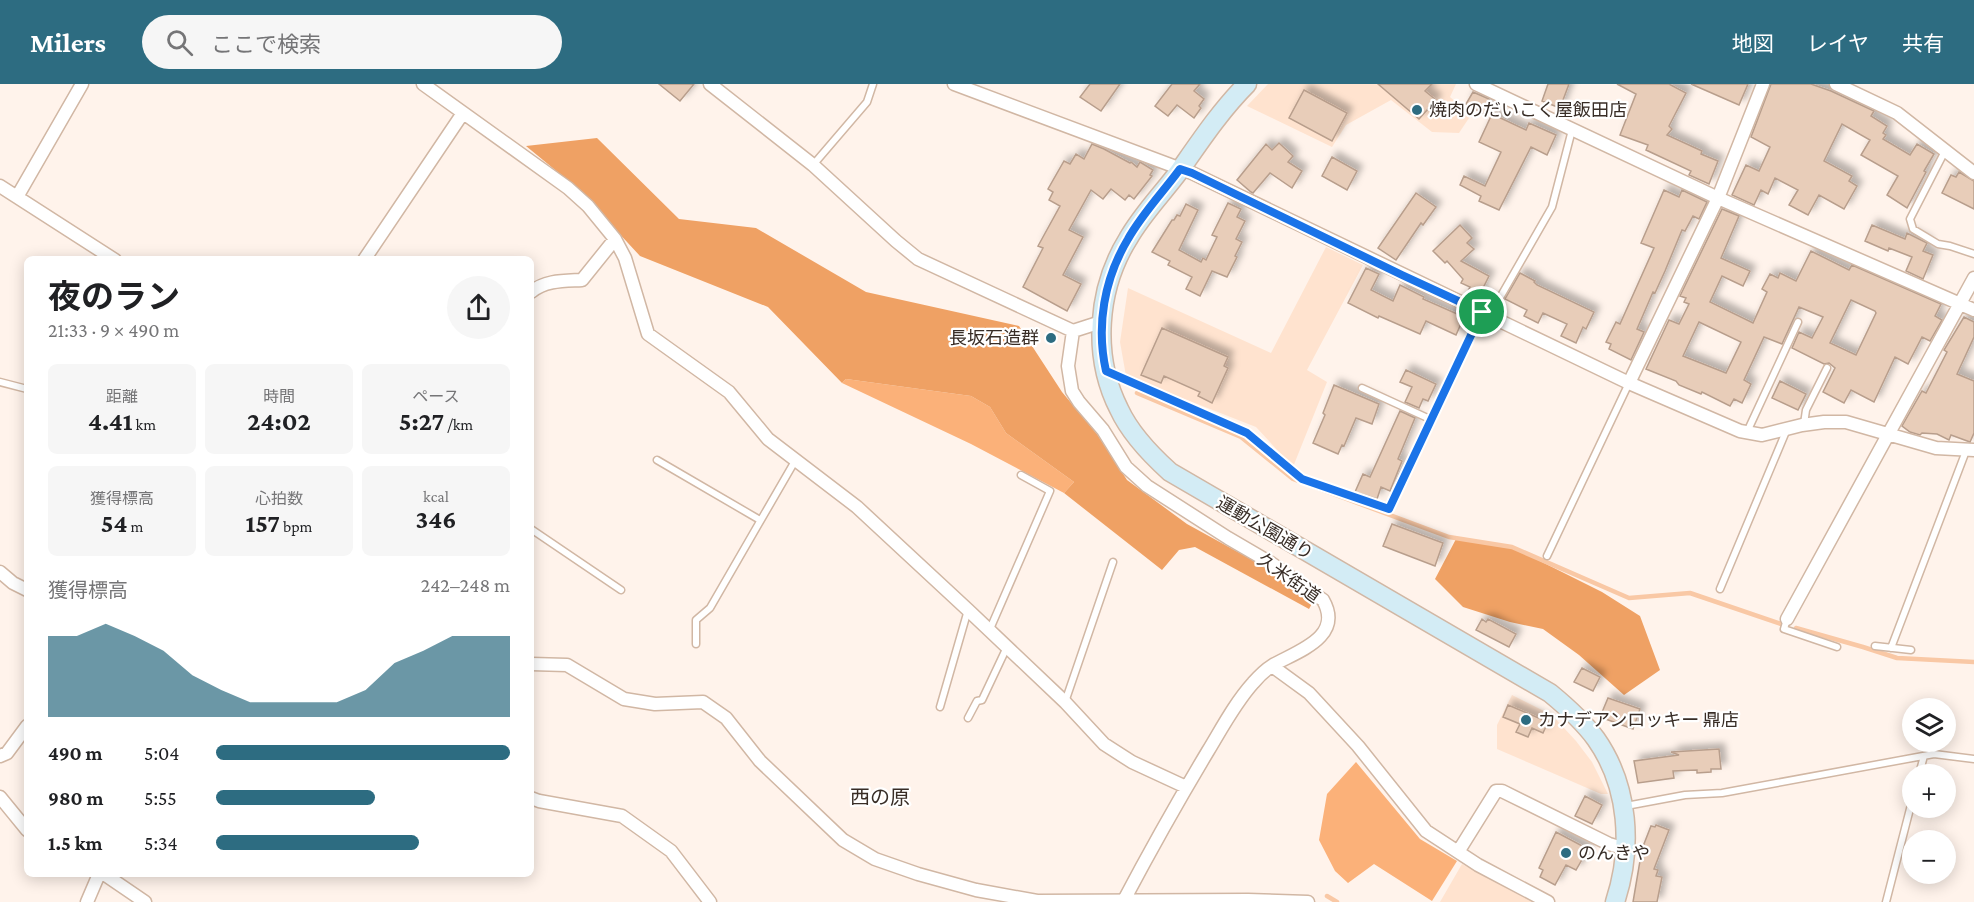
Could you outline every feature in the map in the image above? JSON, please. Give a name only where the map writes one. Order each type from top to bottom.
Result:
[{"type":"street","points":[[17,197],[82,84]]},
{"type":"street","points":[[423,84],[568,188],[588,206],[615,239],[625,258],[648,334],[729,392],[768,439],[857,507],[1065,702],[1104,744],[1132,762],[1186,787]]},
{"type":"street","points":[[710,84],[813,165],[918,259],[1074,331],[1101,322]]},
{"type":"street","points":[[954,84],[1192,173],[1629,383],[1747,433],[1762,435],[1804,425],[1846,422],[1936,448],[1970,450]]},
{"type":"street","name":"運動公園通り","points":[[1247,84],[1222,111],[1128,238],[1114,266],[1105,293],[1101,322],[1103,358],[1119,409],[1151,455],[1170,472],[1550,693],[1575,714],[1597,739],[1616,776],[1624,806],[1626,849],[1623,878],[1615,902]]},
{"type":"street","points":[[1476,84],[1718,198],[1974,310]]},
{"type":"street","points":[[1629,383],[1718,198],[1764,84]]},
{"type":"street","points":[[1836,84],[1897,112],[1974,173]]},
{"type":"street","points":[[367,256],[463,113]]},
{"type":"street","points":[[0,186],[109,256]]},
{"type":"street","points":[[534,289],[555,281],[582,280],[615,239]]},
{"type":"street","points":[[1786,619],[1974,278]]},
{"type":"street","name":"久米街道","points":[[1074,331],[1068,356],[1072,391],[1103,430],[1126,467],[1154,491],[1271,563],[1323,600],[1329,615],[1321,637],[1310,646],[1261,674],[1243,694],[1186,787],[1123,902]]},
{"type":"street","points":[[0,572],[24,588]]},
{"type":"street","points":[[534,664],[567,665],[624,699],[655,704],[703,702],[726,718],[760,761],[843,840],[874,859],[918,874],[976,890],[1037,901],[1308,902]]},
{"type":"street","points":[[1272,666],[1309,693],[1358,746],[1426,831],[1478,865],[1548,902]]},
{"type":"street","points":[[0,756],[7,753],[24,730]]},
{"type":"street","points":[[1458,852],[1496,791],[1502,790],[1609,844],[1626,849]]},
{"type":"street","points":[[0,798],[24,826]]},
{"type":"street","points":[[534,799],[622,816],[670,851],[710,902]]},
{"type":"street","points":[[87,902],[100,877]]},
{"type":"street","points":[[107,877],[145,902]]},
{"type":"lane","points":[[813,165],[867,102],[873,84]]},
{"type":"lane","points":[[1106,371],[1247,433],[1302,479],[1389,509],[1486,313],[1552,207],[1572,130]]},
{"type":"lane","points":[[1945,150],[1910,219],[1913,229],[1938,244],[1974,254]]},
{"type":"lane","points":[[1747,433],[1798,321]]},
{"type":"lane","points":[[1804,425],[1806,410],[1827,368]]},
{"type":"lane","points":[[0,382],[24,388]]},
{"type":"lane","points":[[1547,556],[1629,383]]},
{"type":"lane","points":[[1362,388],[1432,420]]},
{"type":"lane","points":[[1720,589],[1788,428]]},
{"type":"lane","points":[[1891,648],[1970,450]]},
{"type":"lane","points":[[657,460],[760,520]]},
{"type":"lane","points":[[696,644],[696,620],[710,608],[795,461]]},
{"type":"lane","points":[[989,630],[1050,491],[1021,475]]},
{"type":"lane","points":[[534,531],[621,590]]},
{"type":"lane","points":[[1065,702],[1113,562]]},
{"type":"lane","points":[[940,707],[968,610]]},
{"type":"lane","points":[[1786,619],[1784,629],[1837,647]]},
{"type":"lane","points":[[1875,646],[1911,650]]},
{"type":"lane","points":[[968,718],[977,701],[982,700],[1007,647]]},
{"type":"lane","points":[[1624,806],[1685,795],[1722,793],[1934,754],[1974,759]]},
{"type":"lane","points":[[1922,764],[1924,756]]},
{"type":"lane","points":[[1886,902],[1908,818]]},
{"type":"shaded area","points":[[1268,84],[1456,84],[1450,97],[1471,115],[1459,133],[1432,132],[1391,100],[1346,125],[1332,147],[1247,106]]},
{"type":"shaded area","points":[[597,138],[679,219],[756,228],[866,292],[1019,326],[1062,392],[1097,434],[1127,480],[1187,524],[1267,568],[1314,600],[1309,609],[1195,547],[1179,550],[1162,570],[1064,493],[1074,482],[1006,433],[990,407],[971,396],[846,379],[842,383],[768,307],[640,256],[577,188],[526,146]]},
{"type":"shaded area","points":[[1326,247],[1363,265],[1307,370],[1327,382],[1293,467],[1256,427],[1126,376],[1120,342],[1128,288],[1271,353]]},
{"type":"shaded area","points":[[846,379],[971,396],[990,407],[1006,433],[1074,482],[1064,493],[971,444],[842,383]]},
{"type":"shaded area","points":[[1456,539],[1512,547],[1602,592],[1640,616],[1660,670],[1624,695],[1579,655],[1543,629],[1510,622],[1463,607],[1435,579]]},
{"type":"shaded area","points":[[1512,695],[1552,715],[1592,762],[1608,794],[1601,794],[1497,749],[1497,725]]},
{"type":"shaded area","points":[[1356,762],[1420,839],[1457,861],[1432,901],[1374,864],[1348,883],[1335,871],[1319,840],[1327,794]]},
{"type":"shaded area","points":[[1462,864],[1535,902],[1440,902]]},
{"type":"building","points":[[659,84],[694,84],[680,101]]},
{"type":"building","points":[[1090,84],[1120,84],[1101,111],[1080,97]]},
{"type":"building","points":[[1172,84],[1200,84],[1194,91],[1204,99],[1194,118],[1177,105],[1168,116],[1155,106]]},
{"type":"building","name":"焼肉のだいこく屋飯田店","points":[[1378,84],[1432,84],[1425,91],[1436,100],[1419,119]]},
{"type":"building","points":[[1548,84],[1569,84],[1560,108],[1542,101]]},
{"type":"building","points":[[1617,84],[1669,84],[1686,93],[1669,126],[1672,129],[1667,135],[1718,161],[1709,184],[1689,175],[1691,171],[1646,150],[1648,145],[1620,135],[1636,94]]},
{"type":"building","points":[[1691,84],[1748,84],[1739,105]]},
{"type":"building","points":[[1771,84],[1811,84],[1831,91],[1874,111],[1871,116],[1887,126],[1883,139],[1910,155],[1917,144],[1934,154],[1907,208],[1887,195],[1898,176],[1861,155],[1870,140],[1842,124],[1824,161],[1852,176],[1849,181],[1857,186],[1844,209],[1819,195],[1808,215],[1789,205],[1798,190],[1775,178],[1768,194],[1761,190],[1754,205],[1732,195],[1746,165],[1759,171],[1770,147],[1751,137]]},
{"type":"building","points":[[1304,90],[1347,113],[1332,141],[1289,118]]},
{"type":"building","points":[[1473,92],[1489,99],[1490,102],[1484,114],[1466,104]]},
{"type":"building","points":[[1492,114],[1526,130],[1529,123],[1556,135],[1547,155],[1531,147],[1499,210],[1479,201],[1481,196],[1460,185],[1464,176],[1485,186],[1501,152],[1479,142]]},
{"type":"building","points":[[1279,143],[1293,156],[1288,162],[1302,171],[1292,188],[1270,173],[1253,193],[1251,192],[1237,180],[1266,144],[1272,150]]},
{"type":"building","points":[[1092,144],[1137,167],[1140,162],[1153,170],[1150,175],[1152,176],[1134,199],[1129,195],[1125,200],[1111,189],[1103,199],[1091,190],[1069,230],[1083,237],[1063,275],[1081,284],[1067,311],[1023,287],[1043,248],[1038,246],[1060,206],[1049,200],[1053,192],[1048,189],[1064,161],[1070,164],[1076,154],[1084,159]]},
{"type":"building","points":[[1332,157],[1357,171],[1347,190],[1322,176]]},
{"type":"building","points":[[1959,172],[1974,181],[1974,209],[1942,193],[1951,175],[1956,177]]},
{"type":"building","points":[[1664,190],[1679,197],[1682,190],[1707,202],[1699,219],[1693,216],[1685,231],[1682,230],[1637,329],[1644,332],[1631,360],[1609,349],[1611,344],[1606,342],[1616,322],[1620,324],[1654,248],[1641,243]]},
{"type":"building","points":[[1416,193],[1436,207],[1423,225],[1421,223],[1396,260],[1378,248]]},
{"type":"building","points":[[1228,203],[1241,209],[1237,217],[1245,221],[1236,239],[1242,242],[1227,277],[1212,271],[1200,296],[1186,289],[1192,277],[1168,265],[1170,261],[1152,252],[1172,220],[1177,215],[1180,216],[1186,204],[1198,210],[1179,250],[1201,262],[1203,258],[1206,260],[1217,237],[1212,235]]},
{"type":"building","points":[[1722,209],[1739,216],[1721,258],[1750,271],[1743,286],[1722,276],[1710,302],[1753,323],[1767,292],[1762,289],[1770,274],[1778,278],[1780,273],[1796,281],[1811,251],[1849,270],[1852,265],[1941,304],[1935,316],[1942,320],[1930,341],[1922,337],[1908,364],[1895,357],[1874,402],[1851,390],[1844,403],[1823,392],[1835,368],[1829,363],[1824,364],[1792,348],[1799,332],[1812,338],[1823,317],[1799,307],[1782,344],[1764,337],[1744,380],[1751,384],[1742,403],[1734,399],[1730,406],[1646,369],[1669,320],[1679,324],[1689,304],[1684,302],[1686,298],[1680,296]],"holes":[[[1851,300],[1876,313],[1856,355],[1830,343]],[[1699,322],[1741,342],[1726,373],[1683,356]]]},
{"type":"building","points":[[1460,225],[1472,238],[1467,243],[1474,249],[1461,261],[1489,276],[1479,296],[1468,291],[1470,287],[1461,283],[1463,279],[1447,261],[1445,263],[1433,251]]},
{"type":"building","points":[[1872,225],[1905,239],[1907,233],[1927,243],[1923,251],[1933,255],[1923,279],[1906,271],[1912,257],[1889,248],[1888,251],[1865,241]]},
{"type":"building","points":[[1366,268],[1379,274],[1371,290],[1393,301],[1400,285],[1424,297],[1423,299],[1464,317],[1456,335],[1426,321],[1420,334],[1379,316],[1378,318],[1348,303]]},
{"type":"building","points":[[1520,273],[1535,281],[1537,285],[1594,312],[1586,329],[1583,327],[1576,343],[1561,336],[1567,324],[1543,313],[1538,323],[1524,316],[1527,310],[1505,299]]},
{"type":"building","points":[[1964,317],[1974,322],[1974,337],[1957,374],[1974,381],[1974,433],[1970,442],[1951,435],[1949,440],[1937,434],[1922,433],[1920,435],[1910,432],[1902,426],[1922,391],[1926,393],[1947,352],[1944,350]]},
{"type":"building","points":[[1162,328],[1228,357],[1224,366],[1228,368],[1212,403],[1198,396],[1200,392],[1164,376],[1161,383],[1141,375]]},
{"type":"building","points":[[1406,370],[1436,384],[1428,401],[1423,399],[1419,408],[1405,402],[1412,387],[1400,382]]},
{"type":"building","points":[[1780,381],[1806,394],[1798,410],[1772,398]]},
{"type":"building","points":[[1334,385],[1379,404],[1372,424],[1356,418],[1338,454],[1313,443]]},
{"type":"building","points":[[1400,411],[1415,418],[1398,459],[1402,461],[1390,491],[1381,487],[1377,499],[1355,492],[1363,474],[1370,477]]},
{"type":"building","points":[[1392,524],[1443,543],[1435,566],[1383,546]]},
{"type":"building","points":[[1482,619],[1486,622],[1488,619],[1516,634],[1509,647],[1476,630]]},
{"type":"building","points":[[1582,668],[1600,677],[1593,691],[1574,682]]},
{"type":"building","points":[[1608,698],[1640,709],[1633,729],[1600,717]]},
{"type":"building","name":"カナデアンロッキー 鼎店","points":[[1508,705],[1548,722],[1543,733],[1532,728],[1528,737],[1516,732],[1520,724],[1503,717]]},
{"type":"building","points":[[1719,749],[1721,769],[1697,773],[1697,770],[1673,771],[1674,778],[1638,783],[1634,761],[1679,755],[1671,752]]},
{"type":"building","points":[[1585,796],[1602,805],[1592,824],[1575,816]]},
{"type":"building","points":[[1656,825],[1669,830],[1654,869],[1658,870],[1656,876],[1662,877],[1657,902],[1633,902],[1642,849],[1651,826]]},
{"type":"building","name":"のんきや","points":[[1556,832],[1588,849],[1576,870],[1566,865],[1555,885],[1540,877],[1543,870],[1539,868]]},
{"type":"waterway","points":[[1137,393],[1241,437],[1293,479],[1449,537],[1512,547],[1629,598],[1690,593],[1781,624]]},
{"type":"waterway","points":[[1796,628],[1897,658],[1974,662]]},
{"type":"waterway","points":[[1327,896],[1337,902]]},
{"type":"place","name":"焼肉のだいこく屋飯田店","points":[[1417,110]]},
{"type":"place","name":"長坂石造群","points":[[1051,338]]},
{"type":"place","name":"カナデアンロッキー 鼎店","points":[[1526,720]]},
{"type":"place","name":"のんきや","points":[[1566,853]]},
{"type":"district","name":"西の原","points":[[880,797]]},
{"type":"route","points":[[1180,169],[1482,312],[1389,509],[1302,479],[1247,433],[1106,371],[1103,358],[1101,322],[1105,293],[1114,266],[1128,238],[1180,169]]}]
